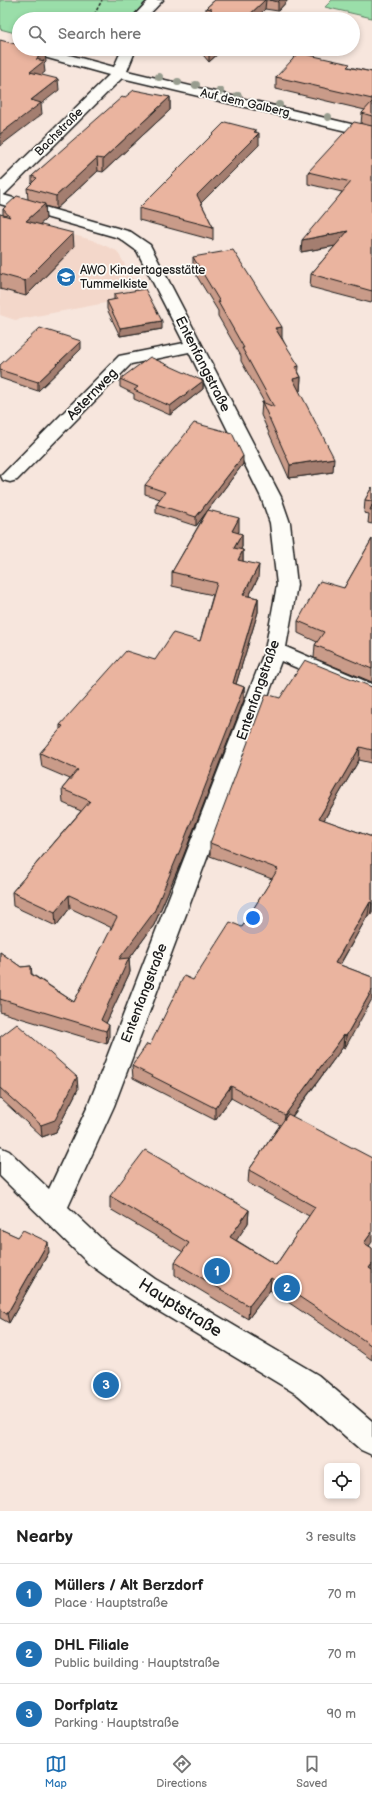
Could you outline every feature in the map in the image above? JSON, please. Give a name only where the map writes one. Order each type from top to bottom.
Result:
[{"type":"street","points":[[145,12],[156,0]]},
{"type":"street","points":[[57,56],[119,73],[126,56]]},
{"type":"street","name":"Auf dem Galberg","points":[[119,73],[372,134]]},
{"type":"street","name":"Bachstraße","points":[[0,191],[119,73]]},
{"type":"street","name":"Entenfangstraße","points":[[0,199],[125,235],[144,248],[271,497],[280,523],[287,585],[275,650],[101,1106],[53,1210]]},
{"type":"street","name":"Asternweg","points":[[10,476],[124,360],[194,346]]},
{"type":"street","points":[[275,650],[372,693]]},
{"type":"street","name":"Hauptstraße","points":[[0,1159],[105,1259],[145,1288],[308,1385],[372,1440]]},
{"type":"path","points":[[96,12],[102,0]]},
{"type":"shaded area","name":"AWO Kindertagesstätte Tummelkiste","points":[[0,215],[92,240],[117,251],[143,296],[15,320],[0,315]]},
{"type":"green space","points":[[0,0],[147,0],[136,12],[12,12],[12,32],[0,29]]},
{"type":"green space","points":[[332,0],[372,0],[372,18],[360,15],[360,12],[346,12],[325,7]]},
{"type":"building","points":[[215,0],[265,0],[252,12],[209,12],[212,9],[206,8]]},
{"type":"building","points":[[0,40],[12,43],[12,56],[40,56],[36,59],[44,61],[30,72],[58,79],[31,100],[41,103],[0,134]]},
{"type":"building","points":[[294,56],[314,56],[350,64],[347,67],[372,72],[372,99],[276,77]]},
{"type":"building","points":[[134,90],[170,97],[103,159],[97,158],[56,196],[27,188],[37,178],[32,176],[122,97],[124,98]]},
{"type":"building","points":[[372,102],[372,116],[362,113]]},
{"type":"building","points":[[225,122],[256,130],[254,132],[259,133],[197,195],[213,227],[139,208]]},
{"type":"building","points":[[354,122],[372,126],[372,291],[311,274],[348,231],[302,240],[351,182],[308,172]]},
{"type":"building","points":[[17,196],[45,204],[26,221],[73,233],[25,281],[0,274],[0,214],[10,217],[3,209]]},
{"type":"building","points":[[233,250],[282,327],[275,328],[299,366],[295,367],[301,377],[293,379],[334,458],[290,465],[262,402],[274,407],[242,348],[244,348],[218,302],[220,302],[193,257]]},
{"type":"building","points":[[145,289],[162,321],[120,328],[107,301],[117,299],[114,294]]},
{"type":"building","points":[[40,328],[81,341],[38,382],[0,370],[0,365]]},
{"type":"building","points":[[150,357],[203,381],[170,406],[134,390],[138,387],[120,379]]},
{"type":"building","points":[[194,423],[232,433],[243,456],[196,517],[156,504],[165,492],[145,485]]},
{"type":"building","points":[[372,487],[372,501],[365,500]]},
{"type":"building","points":[[208,510],[239,518],[232,531],[242,534],[234,548],[243,550],[238,560],[259,565],[243,595],[258,598],[233,683],[244,687],[183,843],[154,912],[119,959],[129,958],[101,1020],[109,1025],[106,1031],[0,999],[0,952],[21,967],[31,966],[31,974],[74,1002],[117,917],[69,895],[55,912],[12,892],[90,801],[62,789],[78,770],[40,753],[63,726],[60,725],[126,651],[155,660],[173,633],[200,641],[217,583],[172,572]]},
{"type":"building","points":[[372,539],[372,669],[315,645],[324,632],[298,621],[320,581],[344,588]]},
{"type":"building","points":[[305,660],[372,687],[372,750],[360,747],[319,818],[372,837],[372,903],[370,902],[335,963],[372,977],[372,990],[346,1036],[344,1035],[285,1115],[231,1086],[215,1108],[132,1066],[147,1044],[150,1045],[184,976],[193,980],[230,922],[242,927],[278,869],[210,843],[266,694],[280,698]]},
{"type":"building","points":[[17,1024],[77,1077],[55,1120],[41,1125],[0,1088],[0,1037]]},
{"type":"building","points":[[288,1114],[372,1158],[372,1232],[364,1243],[372,1248],[372,1264],[369,1268],[372,1270],[372,1346],[271,1278],[249,1306],[175,1262],[189,1243],[110,1196],[145,1150],[249,1210],[230,1237],[276,1265],[315,1207],[249,1170]]},
{"type":"building","points":[[0,1229],[18,1237],[23,1230],[48,1242],[7,1314],[0,1310]]},
{"type":"place","name":"AWO Kindertagesstätte Tummelkiste","points":[[66,277]]},
{"type":"place","name":"Müllers / Alt Berzdorf","points":[[217,1271]]},
{"type":"place","name":"DHL Filiale","points":[[287,1288]]},
{"type":"place","name":"Dorfplatz","points":[[106,1385]]}]
